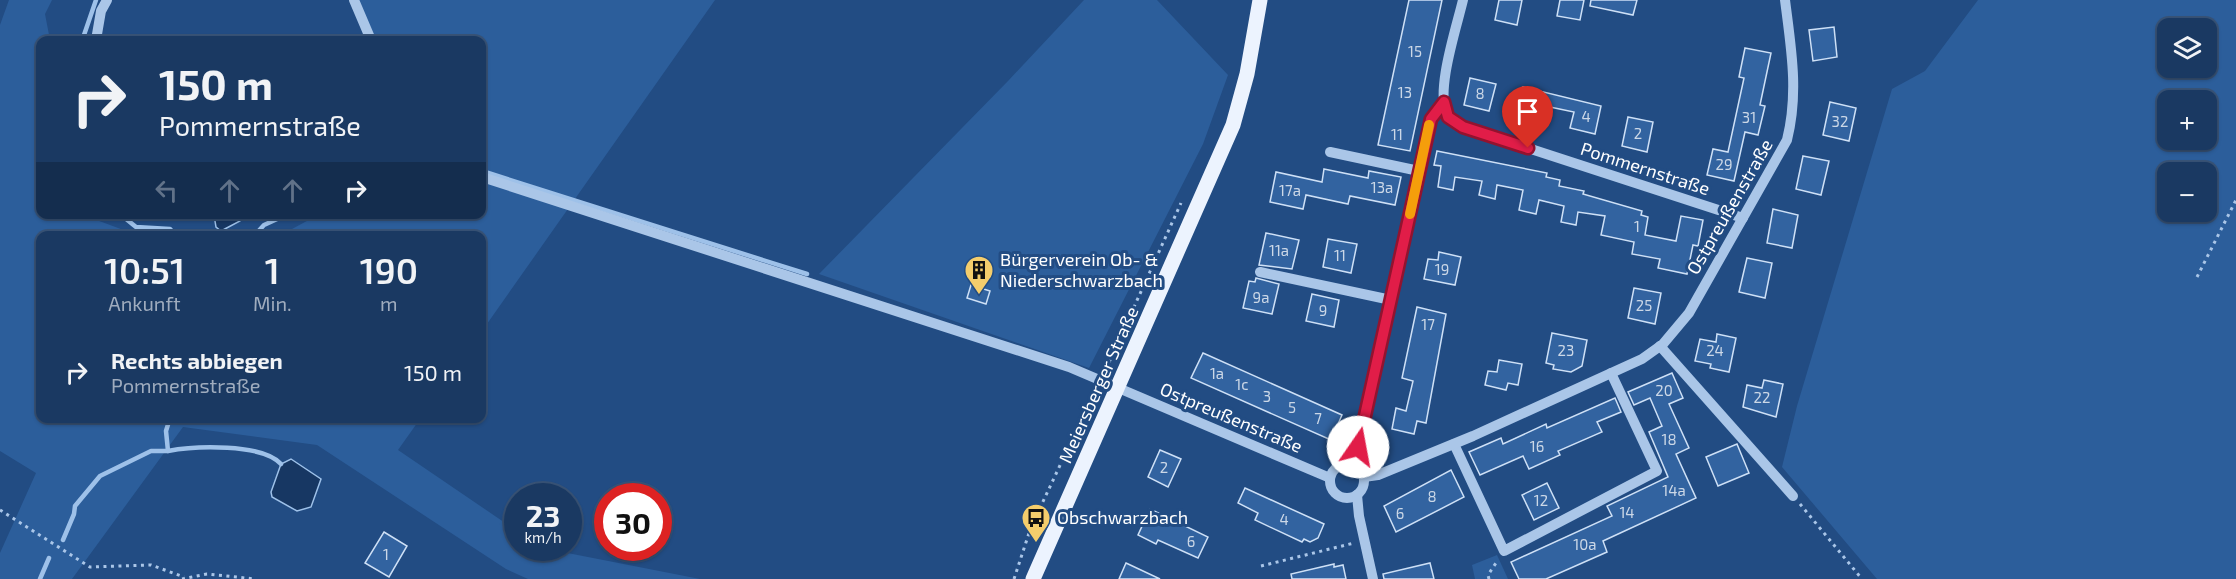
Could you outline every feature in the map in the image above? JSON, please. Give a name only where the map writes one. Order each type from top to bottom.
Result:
[{"type":"main road","name":"Meiersberger Straße","points":[[1033,579],[1119,389],[1233,125],[1247,74],[1260,0]]},
{"type":"street","points":[[97,36],[100,11],[107,0]]},
{"type":"street","points":[[354,0],[368,36]]},
{"type":"street","points":[[1350,464],[1358,447],[1431,119],[1444,102],[1444,82],[1463,0]]},
{"type":"street","name":"Ostpreußenstraße","points":[[1364,477],[1378,476],[1454,444],[1642,359],[1660,346],[1689,313],[1788,140],[1794,111],[1795,81],[1785,0]]},
{"type":"street","name":"Pommernstraße","points":[[1444,102],[1448,117],[1463,127],[1743,218]]},
{"type":"street","points":[[1330,152],[1419,171]]},
{"type":"street","name":"Ostpreußenstraße","points":[[486,178],[1069,367],[1330,478]]},
{"type":"street","points":[[1260,272],[1391,300]]},
{"type":"street","points":[[1660,346],[1793,496]]},
{"type":"street","points":[[1454,444],[1503,551],[1657,471],[1611,373]]},
{"type":"street","points":[[1357,495],[1344,498],[1333,491],[1330,478],[1337,467],[1350,464],[1357,466],[1364,477],[1364,484],[1357,495],[1373,579]]},
{"type":"path","points":[[1014,579],[1034,520],[1183,198]]},
{"type":"path","points":[[2197,277],[2236,200]]},
{"type":"path","points":[[1793,496],[1862,579]]},
{"type":"path","points":[[0,510],[90,567],[151,565],[183,578],[207,574],[255,579]]},
{"type":"path","points":[[1261,566],[1364,541]]},
{"type":"path","points":[[1489,579],[1488,575],[1503,551]]},
{"type":"shaded area","points":[[9,0],[52,0],[45,14],[49,36],[36,36],[36,219],[94,219],[126,231],[36,231],[36,423],[417,423],[398,450],[504,522],[504,561],[582,561],[582,556],[594,558],[594,561],[608,561],[700,579],[528,579],[506,569],[317,445],[183,427],[72,579],[0,579],[0,553],[36,473],[0,451],[0,25]]},
{"type":"shaded area","points":[[350,0],[715,0],[486,325],[486,231],[288,231],[311,219],[486,219],[486,36],[372,36]]},
{"type":"shaded area","points":[[1084,0],[1157,0],[1228,75],[1203,144],[1089,368],[819,274],[1008,81]]},
{"type":"shaded area","points":[[1978,0],[2236,0],[2236,579],[1877,579],[1782,467],[1797,406],[1892,89],[1925,71]]},
{"type":"shaded area","points":[[215,219],[241,219],[221,231],[216,227]]},
{"type":"shaded area","points":[[291,459],[321,479],[311,507],[297,511],[272,497],[271,492],[281,464]]},
{"type":"shaded area","points":[[1497,555],[1508,579],[1475,579],[1472,565]]},
{"type":"building","points":[[1409,0],[1442,0],[1410,151],[1378,145]]},
{"type":"building","points":[[1499,0],[1522,0],[1517,25],[1495,20]]},
{"type":"building","points":[[1560,0],[1584,0],[1580,20],[1557,16]]},
{"type":"building","points":[[1591,0],[1637,0],[1633,15],[1590,6]]},
{"type":"building","points":[[1834,27],[1837,57],[1813,61],[1809,30]]},
{"type":"building","points":[[1745,48],[1771,53],[1760,105],[1765,106],[1758,135],[1745,132],[1734,181],[1707,175],[1713,149],[1728,152],[1744,78],[1739,77]]},
{"type":"building","points":[[1470,78],[1496,84],[1489,111],[1464,105]]},
{"type":"building","points":[[1523,87],[1601,106],[1595,134],[1570,128],[1574,112],[1545,106],[1542,124],[1516,119]]},
{"type":"building","points":[[1830,102],[1856,108],[1849,141],[1823,135]]},
{"type":"building","points":[[1628,117],[1653,122],[1647,152],[1622,146]]},
{"type":"building","points":[[1437,151],[1547,173],[1546,177],[1560,180],[1559,186],[1584,191],[1583,194],[1642,211],[1641,215],[1648,217],[1645,235],[1676,241],[1681,216],[1703,220],[1698,246],[1693,245],[1687,274],[1658,268],[1660,259],[1632,254],[1634,242],[1601,235],[1605,216],[1578,212],[1576,225],[1561,222],[1564,206],[1539,200],[1536,214],[1519,210],[1523,190],[1497,185],[1495,199],[1479,195],[1482,181],[1455,177],[1453,190],[1438,187],[1441,166],[1434,165]]},
{"type":"building","points":[[1803,156],[1829,161],[1821,195],[1796,189]]},
{"type":"building","points":[[1324,169],[1368,178],[1369,171],[1401,177],[1395,205],[1350,196],[1348,204],[1306,195],[1303,209],[1270,202],[1276,172],[1322,182]]},
{"type":"building","points":[[1773,209],[1798,215],[1792,248],[1767,243]]},
{"type":"building","points":[[1266,233],[1299,240],[1292,269],[1259,265]]},
{"type":"building","points":[[1328,239],[1357,244],[1351,273],[1323,267]]},
{"type":"building","points":[[1439,252],[1461,257],[1455,285],[1424,279],[1428,259],[1438,260]]},
{"type":"building","points":[[1747,258],[1772,263],[1765,298],[1739,292]]},
{"type":"building","points":[[1256,278],[1279,284],[1272,314],[1243,308],[1249,281],[1255,282]]},
{"type":"building","name":"Bürgerverein Ob- & Niederschwarzbach","points":[[971,285],[990,291],[986,304],[967,298]]},
{"type":"building","points":[[1634,288],[1661,293],[1655,324],[1628,318]]},
{"type":"building","points":[[1312,294],[1339,300],[1334,327],[1306,321]]},
{"type":"building","points":[[1417,307],[1446,314],[1426,423],[1417,421],[1414,434],[1392,429],[1396,408],[1406,411],[1413,381],[1402,378]]},
{"type":"building","points":[[1552,333],[1587,340],[1582,366],[1571,372],[1553,369],[1554,365],[1546,363]]},
{"type":"building","points":[[1717,334],[1736,338],[1729,372],[1710,368],[1711,364],[1695,361],[1700,339],[1716,342]]},
{"type":"building","points":[[1203,353],[1342,415],[1331,440],[1191,378]]},
{"type":"building","points":[[1499,360],[1522,364],[1518,385],[1508,383],[1506,390],[1485,385],[1488,371],[1497,372]]},
{"type":"building","points":[[1672,373],[1683,398],[1669,404],[1689,448],[1676,454],[1696,498],[1603,541],[1607,552],[1546,579],[1519,579],[1511,562],[1612,516],[1607,506],[1668,477],[1649,432],[1662,426],[1650,398],[1634,405],[1628,392]]},
{"type":"building","points":[[1764,380],[1783,384],[1776,417],[1743,407],[1747,385],[1762,388]]},
{"type":"building","points":[[1615,398],[1621,412],[1597,422],[1602,432],[1558,451],[1560,455],[1529,469],[1523,456],[1480,475],[1469,452],[1501,438],[1503,444],[1546,424],[1547,428]]},
{"type":"building","points":[[1737,444],[1749,473],[1718,486],[1706,457]]},
{"type":"building","points":[[1160,450],[1181,459],[1168,487],[1148,477]]},
{"type":"building","points":[[1451,470],[1464,497],[1396,532],[1384,506]]},
{"type":"building","points":[[1547,483],[1559,508],[1534,520],[1522,495]]},
{"type":"building","points":[[1245,488],[1324,524],[1318,538],[1310,542],[1304,539],[1302,542],[1255,520],[1258,513],[1238,503]]},
{"type":"building","points":[[1150,509],[1208,537],[1198,558],[1158,540],[1156,544],[1138,535]]},
{"type":"building","points":[[384,532],[407,546],[389,577],[365,563]]},
{"type":"building","points":[[1126,563],[1160,579],[1119,579]]},
{"type":"building","points":[[1430,563],[1434,579],[1384,579],[1383,574]]},
{"type":"building","points":[[1334,564],[1334,567],[1343,565],[1346,579],[1292,579],[1291,574]]},
{"type":"waterway","points":[[84,36],[96,0]]},
{"type":"waterway","points":[[486,172],[807,274]]},
{"type":"waterway","points":[[126,219],[136,227],[172,231]]},
{"type":"waterway","points":[[259,231],[264,225],[277,219]]},
{"type":"waterway","points":[[63,540],[75,506],[100,476],[151,451],[168,451],[166,431],[168,423]]},
{"type":"waterway","points":[[168,451],[210,447],[244,449],[272,457],[281,464]]},
{"type":"waterway","points":[[40,579],[49,558]]},
{"type":"slow traffic","points":[[1410,214],[1429,125]]},
{"type":"place","name":"Bürgerverein Ob- & Niederschwarzbach","points":[[979,296]]},
{"type":"place","name":"Obschwarzbach","points":[[1036,544]]},
{"type":"route","points":[[1358,447],[1431,119],[1444,102],[1448,117],[1463,127],[1528,148]]}]
